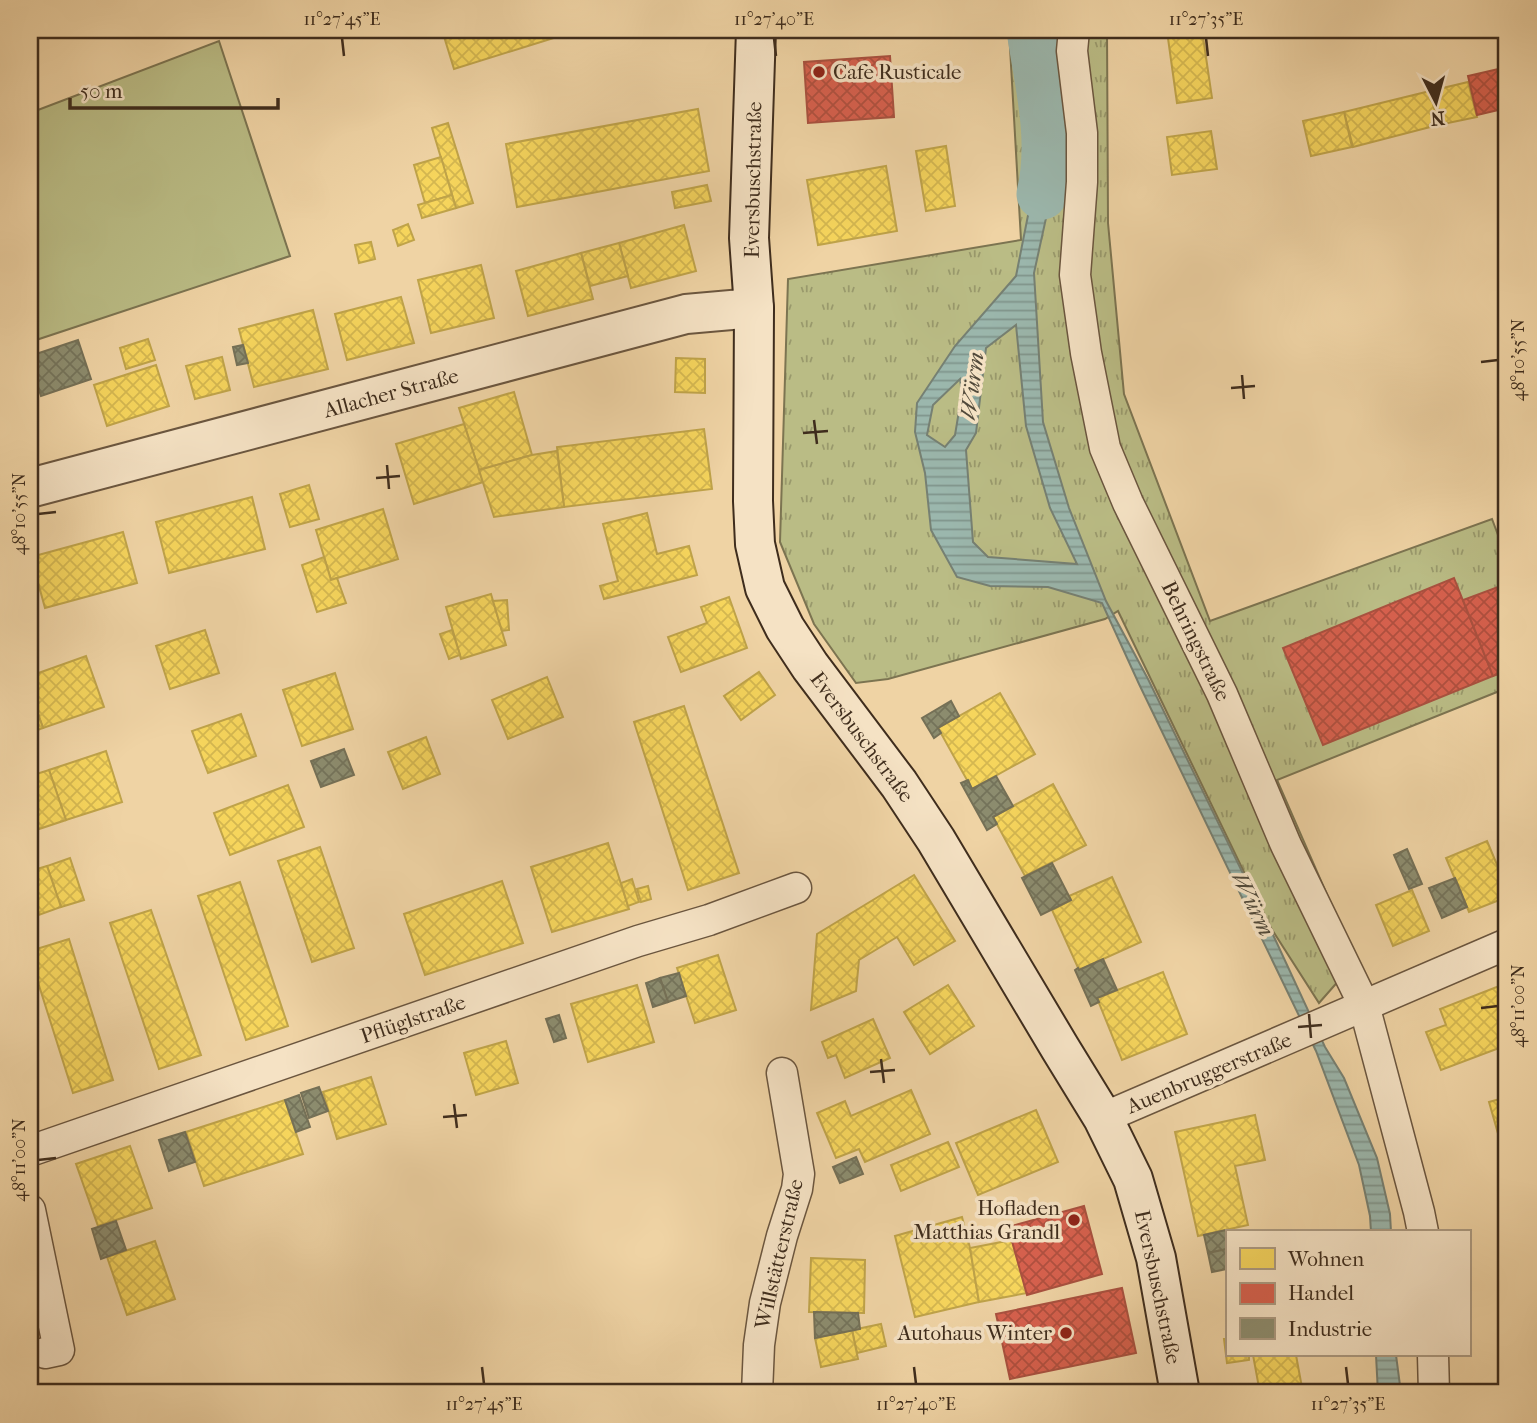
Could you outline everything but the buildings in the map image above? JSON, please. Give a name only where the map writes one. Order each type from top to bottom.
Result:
[{"type":"main road","name":"Eversbuschstraße","points":[[756,30],[749,238],[754,308],[753,501],[755,544],[765,588],[785,628],[810,666],[899,784],[936,839],[1103,1118],[1133,1179],[1156,1258],[1180,1393]]},
{"type":"main road","name":"Allacher Straße","points":[[30,488],[685,314],[754,308]]},
{"type":"street","name":"Behringstraße","points":[[1073,30],[1072,51],[1082,133],[1082,182],[1075,275],[1086,353],[1105,448],[1128,503],[1222,694],[1286,845],[1350,1011],[1416,1200],[1423,1230]]},
{"type":"street","name":"Pflüglstraße","points":[[30,1151],[796,888]]},
{"type":"street","name":"Auenbruggerstraße","points":[[1103,1118],[1507,944]]},
{"type":"street","name":"Willstätterstraße","points":[[757,1393],[759,1345],[765,1303],[799,1174],[782,1073]]},
{"type":"street","points":[[30,1210],[59,1350],[45,1353]]},
{"type":"street","points":[[1433,1356],[1434,1393]]},
{"type":"green space","points":[[1009,30],[1107,30],[1108,223],[1124,394],[1210,621],[1492,519],[1507,559],[1507,688],[1277,780],[1356,961],[1319,1003],[1271,928],[1118,611],[1105,619],[888,679],[856,683],[814,624],[780,542],[788,279],[1021,240]]},
{"type":"green space","points":[[219,41],[290,256],[30,342],[30,113]]},
{"type":"water","points":[[1044,124],[1050,124],[1055,177],[1034,273],[1043,422],[1069,508],[1106,601],[1148,679],[1325,1047],[1344,1078],[1377,1158],[1390,1214],[1391,1230],[1371,1230],[1359,1165],[1316,1051],[1102,603],[1048,587],[990,586],[957,577],[931,530],[925,473],[915,432],[917,403],[955,346],[1016,276]],"holes":[[[1016,325],[1026,426],[1050,508],[1077,564],[988,557],[973,542],[966,450],[976,433],[986,348]],[[960,379],[962,393],[955,435],[945,447],[927,435],[933,405]]]},
{"type":"water","points":[[1376,1356],[1396,1356],[1401,1393],[1378,1393]]},
{"type":"waterway","name":"Würm","points":[[1032,30],[1047,132],[1046,173],[1042,194]]},
{"type":"place","name":"Cafe Rusticale","points":[[819,72]]},
{"type":"place","name":"Hofladen Matthias Grandl","points":[[1074,1220]]},
{"type":"place","name":"Autohaus Winter","points":[[1066,1333]]}]
